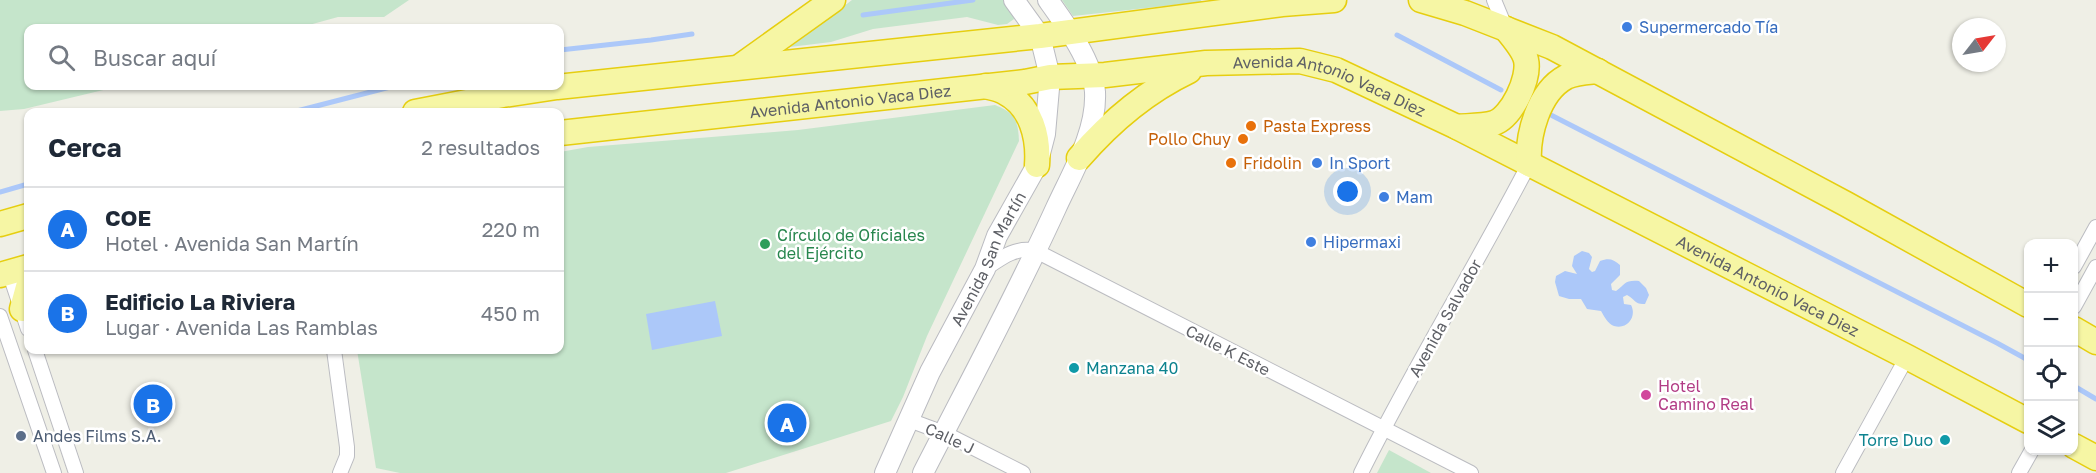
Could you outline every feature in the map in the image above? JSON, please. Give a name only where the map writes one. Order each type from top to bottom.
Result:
[{"type":"highway","points":[[740,66],[832,0]]},
{"type":"highway","points":[[1258,0],[1282,4]]},
{"type":"highway","points":[[564,87],[740,66],[1040,36],[1282,4],[1334,0]]},
{"type":"highway","points":[[1420,0],[1465,12],[1552,47],[1846,204],[2024,303]]},
{"type":"highway","points":[[1457,127],[1495,123],[1507,116],[1521,89],[1527,75],[1526,58],[1506,29]]},
{"type":"highway","name":"Avenida Antonio Vaca Diez","points":[[564,133],[1050,77],[1206,63],[1300,61],[1336,70],[1457,127],[2024,419]]},
{"type":"highway","points":[[1079,158],[1100,134],[1139,100],[1163,84],[1206,63]]},
{"type":"highway","points":[[1529,164],[1528,146],[1533,124],[1551,89],[1572,75],[1598,71]]},
{"type":"highway","points":[[983,86],[1004,92],[1019,102],[1031,121],[1036,136],[1037,165]]},
{"type":"highway","points":[[438,108],[540,90]]},
{"type":"highway","points":[[0,224],[24,217]]},
{"type":"highway","points":[[2078,332],[2096,342]]},
{"type":"highway","points":[[2078,449],[2096,458]]},
{"type":"main road","points":[[1014,0],[1040,36]]},
{"type":"main road","points":[[923,473],[1036,252],[1079,158],[1094,113],[1095,93],[1092,75],[1070,32],[1048,0]]},
{"type":"main road","name":"Avenida San Martín","points":[[885,473],[930,372],[985,269],[997,236],[1037,165],[1045,134],[1050,77],[1040,36]]},
{"type":"street","points":[[1210,15],[1247,0]]},
{"type":"street","points":[[1494,0],[1506,29]]},
{"type":"street","name":"Avenida Salvador","points":[[1361,473],[1383,428],[1502,217],[1529,164]]},
{"type":"street","points":[[2078,258],[2096,227]]},
{"type":"street","points":[[985,269],[1007,254],[1016,251],[1036,252]]},
{"type":"street","name":"Calle K Este","points":[[1036,252],[1471,473]]},
{"type":"street","points":[[2078,298],[2096,267]]},
{"type":"street","points":[[13,271],[24,329]]},
{"type":"street","points":[[29,354],[54,473]]},
{"type":"street","points":[[36,354],[76,473]]},
{"type":"street","points":[[335,354],[347,447],[347,456],[340,473]]},
{"type":"street","points":[[1843,473],[1907,357]]},
{"type":"street","name":"Calle J","points":[[909,420],[944,433],[1023,473]]},
{"type":"street","points":[[2019,473],[2029,455]]},
{"type":"green space","points":[[0,0],[409,0],[384,17],[338,17],[313,24],[24,24],[24,90],[103,90],[24,109],[0,111]]},
{"type":"green space","points":[[852,0],[1005,0],[1013,12],[1014,19],[1007,24],[998,25],[967,17],[873,29],[831,42],[790,47]]},
{"type":"green space","points":[[1062,0],[1201,0],[1202,2],[1073,16]]},
{"type":"green space","name":"Círculo de Oficiales del Ejército","points":[[995,105],[1011,114],[1018,128],[1019,141],[927,336],[891,421],[726,473],[400,473],[376,468],[358,354],[564,354],[564,151],[588,147],[798,130]]},
{"type":"green space","points":[[1389,450],[1431,473],[1377,473]]},
{"type":"water","points":[[1582,251],[1589,253],[1592,257],[1589,269],[1592,272],[1603,260],[1615,261],[1620,265],[1620,275],[1611,284],[1612,290],[1616,291],[1630,281],[1639,281],[1646,288],[1649,295],[1645,304],[1637,303],[1627,295],[1623,297],[1624,304],[1631,305],[1633,309],[1632,318],[1627,324],[1614,326],[1608,322],[1601,311],[1587,309],[1581,299],[1559,296],[1555,282],[1556,276],[1565,271],[1577,274],[1572,266],[1574,256]]},
{"type":"water","points":[[715,301],[722,336],[652,350],[646,314]]},
{"type":"waterway","points":[[863,15],[973,0]]},
{"type":"waterway","points":[[564,50],[692,34]]},
{"type":"waterway","points":[[1397,35],[1501,90]]},
{"type":"waterway","points":[[309,108],[378,90]]},
{"type":"waterway","points":[[1547,113],[2024,358]]},
{"type":"waterway","points":[[0,192],[24,185]]},
{"type":"waterway","points":[[2078,388],[2096,399]]},
{"type":"place","name":"Supermercado Tía","points":[[1627,27]]},
{"type":"place","name":"Pasta Express","points":[[1251,126]]},
{"type":"place","name":"Pollo Chuy","points":[[1243,139]]},
{"type":"place","name":"Fridolin","points":[[1231,163]]},
{"type":"place","name":"In Sport","points":[[1317,163]]},
{"type":"place","name":"Mam","points":[[1384,197]]},
{"type":"place","name":"Hipermaxi","points":[[1311,242]]},
{"type":"place","name":"Círculo de Oficiales del Ejército","points":[[765,244]]},
{"type":"place","name":"Manzana 40","points":[[1074,368]]},
{"type":"place","name":"Hotel Camino Real","points":[[1646,395]]},
{"type":"place","name":"Edificio La Riviera","points":[[153,404]]},
{"type":"place","name":"COE","points":[[787,423]]},
{"type":"place","name":"Andes Films S.A.","points":[[21,436]]},
{"type":"place","name":"Torre Duo","points":[[1945,440]]}]
